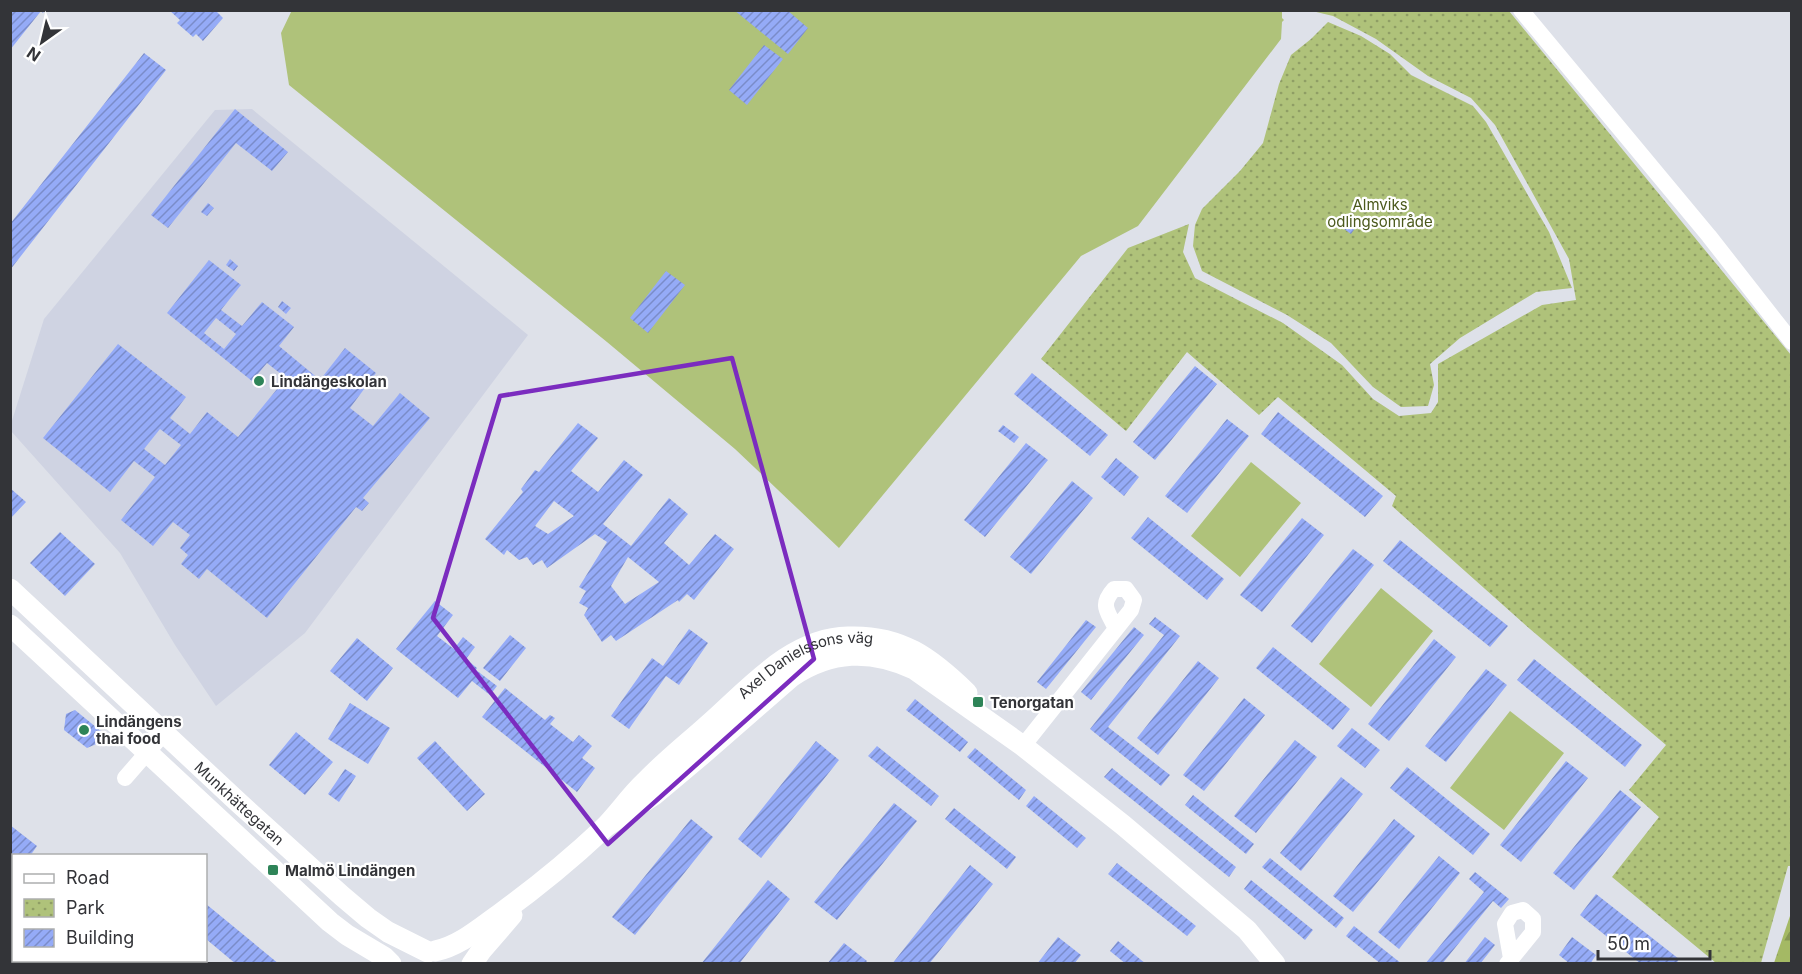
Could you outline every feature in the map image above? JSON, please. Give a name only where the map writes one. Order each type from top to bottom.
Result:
[{"type":"street","points":[[1521,10],[1709,236],[1791,342]]},
{"type":"street","name":"Munkhättegatan","points":[[10,588],[246,809],[368,918],[425,956],[447,953],[459,963]]},
{"type":"street","name":"Munkhättegatan","points":[[10,625],[330,922],[391,963]]},
{"type":"street","points":[[1023,746],[1116,630]]},
{"type":"street","name":"Axel Danielssons väg","points":[[425,956],[445,949],[467,937],[534,890],[604,827],[654,795],[791,677],[806,667],[841,656],[858,655],[895,660],[914,669],[1023,746],[1193,884],[1246,930],[1275,963]]},
{"type":"street","points":[[125,778],[165,732]]},
{"type":"street","name":"Axel Danielssons väg","points":[[472,963],[534,890]]},
{"type":"highlighted area","points":[[732,358],[814,659],[608,844],[433,618],[500,396]]},
{"type":"shaded area","name":"Lindängeskolan","points":[[252,109],[528,335],[305,633],[216,706],[175,645],[120,553],[11,431],[10,427],[44,319],[215,110]]},
{"type":"shaded area","points":[[10,930],[12,931],[12,962],[52,963],[11,963]]},
{"type":"green space","points":[[292,10],[1282,10],[1284,20],[1281,39],[1138,226],[1081,256],[839,548],[735,449],[607,342],[289,85],[281,33]]},
{"type":"green space","points":[[1312,11],[1509,11],[1791,355],[1791,866],[1788,866],[1761,963],[1716,963],[1612,877],[1659,817],[1629,790],[1666,745],[1530,629],[1392,506],[1396,496],[1278,397],[1259,415],[1187,352],[1126,431],[1041,359],[1128,248],[1189,224],[1183,252],[1195,278],[1283,323],[1342,365],[1373,399],[1399,416],[1431,413],[1438,402],[1438,364],[1542,305],[1576,300],[1569,259],[1495,125],[1471,98],[1428,76],[1376,39],[1333,16]]},
{"type":"green space","name":"Almviks odlingsområde","points":[[1328,22],[1361,36],[1390,54],[1411,75],[1473,106],[1486,122],[1549,232],[1572,288],[1536,292],[1460,338],[1430,364],[1434,385],[1428,406],[1401,407],[1373,387],[1331,343],[1287,315],[1202,271],[1193,246],[1195,225],[1202,209],[1240,171],[1263,143],[1279,84],[1291,55]]},
{"type":"green space","points":[[1251,462],[1301,503],[1240,577],[1191,536]]},
{"type":"green space","points":[[1381,588],[1433,631],[1371,707],[1319,664]]},
{"type":"green space","points":[[1510,711],[1564,753],[1504,830],[1450,788]]},
{"type":"green space","points":[[1791,913],[1791,963],[1774,963]]},
{"type":"building","points":[[10,10],[45,10],[43,13],[41,11],[10,50]]},
{"type":"building","points":[[169,10],[215,10],[223,18],[203,41],[196,34],[193,37],[177,23],[180,20]]},
{"type":"building","points":[[734,10],[787,10],[808,28],[788,54]]},
{"type":"building","points":[[764,45],[783,59],[747,105],[729,90]]},
{"type":"building","points":[[144,53],[166,70],[10,270],[10,224]]},
{"type":"building","points":[[235,109],[288,152],[272,171],[236,143],[168,228],[151,215]]},
{"type":"building","points":[[208,203],[214,208],[207,216],[201,212]]},
{"type":"building","points":[[1351,219],[1358,224],[1351,234],[1344,229]]},
{"type":"building","points":[[230,259],[238,266],[234,271],[226,265]]},
{"type":"building","points":[[209,260],[241,285],[221,310],[242,326],[262,302],[294,327],[279,346],[320,380],[345,348],[376,373],[350,408],[373,426],[400,393],[430,418],[363,498],[369,503],[362,511],[356,507],[267,618],[207,569],[199,579],[181,564],[188,555],[180,548],[190,535],[173,522],[153,546],[121,520],[155,477],[134,461],[110,492],[43,438],[118,344],[186,397],[170,418],[190,434],[207,412],[238,437],[286,378],[267,363],[252,381],[167,313]],"holes":[[[216,318],[236,334],[224,349],[204,333]],[[160,429],[181,445],[165,465],[144,449]]]},
{"type":"building","points":[[666,271],[685,285],[648,333],[630,318]]},
{"type":"building","points":[[282,301],[291,308],[286,314],[278,307]]},
{"type":"building","points":[[1195,366],[1217,384],[1155,460],[1133,442]]},
{"type":"building","points":[[1032,373],[1108,435],[1090,456],[1014,394]]},
{"type":"building","points":[[1278,412],[1383,496],[1365,517],[1261,434]]},
{"type":"building","points":[[1227,419],[1249,436],[1187,513],[1165,496]]},
{"type":"building","points":[[578,423],[598,438],[571,471],[598,492],[624,460],[643,475],[603,524],[631,546],[669,498],[688,514],[664,543],[689,565],[715,534],[734,549],[694,600],[687,594],[679,602],[678,600],[616,641],[611,635],[602,642],[584,615],[588,608],[579,603],[586,591],[579,587],[607,542],[595,534],[547,568],[542,560],[533,565],[527,557],[519,560],[507,550],[504,555],[485,539],[523,492],[521,489],[535,470],[539,472]],"holes":[[[554,501],[574,516],[548,534],[535,526]],[[628,557],[659,582],[625,604],[611,586]]]},
{"type":"building","points":[[1003,425],[1019,437],[1014,443],[998,431]]},
{"type":"building","points":[[1026,443],[1048,460],[985,537],[964,520]]},
{"type":"building","points":[[1116,458],[1139,477],[1124,496],[1101,477]]},
{"type":"building","points":[[1072,481],[1093,498],[1031,574],[1010,557]]},
{"type":"building","points":[[10,488],[26,502],[10,519]]},
{"type":"building","points":[[1148,517],[1224,579],[1207,600],[1131,538]]},
{"type":"building","points":[[1302,518],[1324,535],[1262,612],[1240,595]]},
{"type":"building","points":[[60,532],[95,564],[65,596],[30,563]]},
{"type":"building","points":[[1400,540],[1508,626],[1490,647],[1383,561]]},
{"type":"building","points":[[1353,549],[1374,565],[1312,643],[1291,626]]},
{"type":"building","points":[[435,601],[453,615],[437,636],[454,649],[463,637],[475,647],[466,659],[497,686],[490,695],[472,681],[458,698],[396,649]]},
{"type":"building","points":[[1155,617],[1180,636],[1108,727],[1170,775],[1161,786],[1090,729],[1164,635],[1149,624]]},
{"type":"building","points":[[1086,620],[1096,627],[1046,689],[1037,682]]},
{"type":"building","points":[[1134,627],[1144,635],[1091,700],[1081,692]]},
{"type":"building","points":[[689,629],[708,643],[679,685],[666,676],[629,729],[611,716],[652,658],[663,666]]},
{"type":"building","points":[[510,635],[526,648],[500,681],[483,668]]},
{"type":"building","points":[[357,638],[393,668],[367,701],[330,671]]},
{"type":"building","points":[[1434,639],[1456,657],[1389,741],[1368,724]]},
{"type":"building","points":[[1273,647],[1350,709],[1333,730],[1256,668]]},
{"type":"building","points":[[1534,659],[1642,745],[1625,767],[1517,680]]},
{"type":"building","points":[[1198,661],[1219,678],[1158,755],[1137,738]]},
{"type":"building","points":[[1486,669],[1507,685],[1446,762],[1425,746]]},
{"type":"building","points":[[505,688],[545,720],[550,715],[555,718],[550,724],[573,742],[579,735],[592,746],[582,758],[595,768],[577,792],[482,717]]},
{"type":"building","points":[[1244,698],[1265,715],[1204,791],[1183,775]]},
{"type":"building","points":[[915,699],[968,742],[960,752],[906,710]]},
{"type":"building","points":[[350,703],[390,728],[368,764],[328,739]]},
{"type":"building","points":[[75,710],[102,732],[101,742],[87,748],[64,730],[66,714]]},
{"type":"building","points":[[1352,728],[1380,750],[1365,768],[1337,746]]},
{"type":"building","points":[[296,732],[333,762],[305,795],[269,765]]},
{"type":"building","points":[[1295,740],[1317,757],[1256,833],[1234,816]]},
{"type":"building","points":[[435,741],[485,794],[467,811],[417,758]]},
{"type":"building","points":[[816,741],[839,760],[761,858],[738,839]]},
{"type":"building","points":[[877,746],[939,796],[931,806],[868,756]]},
{"type":"building","points":[[975,748],[1026,790],[1019,800],[967,757]]},
{"type":"building","points":[[1566,761],[1588,778],[1521,862],[1500,845]]},
{"type":"building","points":[[1407,767],[1490,834],[1473,855],[1390,788]]},
{"type":"building","points":[[1112,768],[1236,867],[1229,877],[1104,777]]},
{"type":"building","points":[[345,769],[356,776],[339,802],[328,794]]},
{"type":"building","points":[[1341,777],[1363,794],[1301,871],[1280,853]]},
{"type":"building","points":[[1620,790],[1641,807],[1574,890],[1553,873]]},
{"type":"building","points":[[1193,795],[1254,844],[1246,854],[1185,805]]},
{"type":"building","points":[[1034,796],[1086,838],[1077,848],[1026,806]]},
{"type":"building","points":[[894,803],[917,821],[837,920],[814,902]]},
{"type":"building","points":[[954,808],[1016,857],[1007,869],[945,819]]},
{"type":"building","points":[[691,819],[713,837],[635,935],[612,917]]},
{"type":"building","points":[[1394,819],[1415,836],[1353,912],[1333,896]]},
{"type":"building","points":[[10,825],[37,846],[31,854],[12,854],[12,878],[10,880]]},
{"type":"building","points":[[1439,856],[1460,873],[1399,949],[1378,932]]},
{"type":"building","points":[[1270,858],[1344,918],[1336,928],[1262,867]]},
{"type":"building","points":[[1117,863],[1196,926],[1187,936],[1108,874]]},
{"type":"building","points":[[970,865],[993,884],[929,964],[892,964]]},
{"type":"building","points":[[1475,872],[1509,899],[1501,908],[1493,901],[1442,964],[1425,964],[1484,892],[1469,879]]},
{"type":"building","points":[[768,880],[790,899],[739,964],[701,964]]},
{"type":"building","points":[[1251,880],[1313,930],[1305,940],[1244,889]]},
{"type":"building","points":[[1596,894],[1679,959],[1676,964],[1641,964],[1580,915]]},
{"type":"building","points":[[207,905],[279,964],[236,964],[207,940]]},
{"type":"building","points":[[1354,926],[1402,964],[1381,964],[1346,936]]},
{"type":"building","points":[[1058,937],[1081,955],[1074,964],[1037,964]]},
{"type":"building","points":[[1485,937],[1495,945],[1480,964],[1464,964]]},
{"type":"building","points":[[1572,937],[1596,955],[1590,964],[1570,964],[1559,955]]},
{"type":"building","points":[[1118,941],[1146,964],[1126,964],[1110,951]]},
{"type":"building","points":[[844,943],[867,961],[865,964],[827,964]]},
{"type":"place","name":"Lindängeskolan","points":[[259,381]]},
{"type":"place","name":"Tenorgatan","points":[[978,702]]},
{"type":"place","name":"Lindängens thai food","points":[[84,730]]},
{"type":"place","name":"Malmö Lindängen","points":[[273,870]]}]
